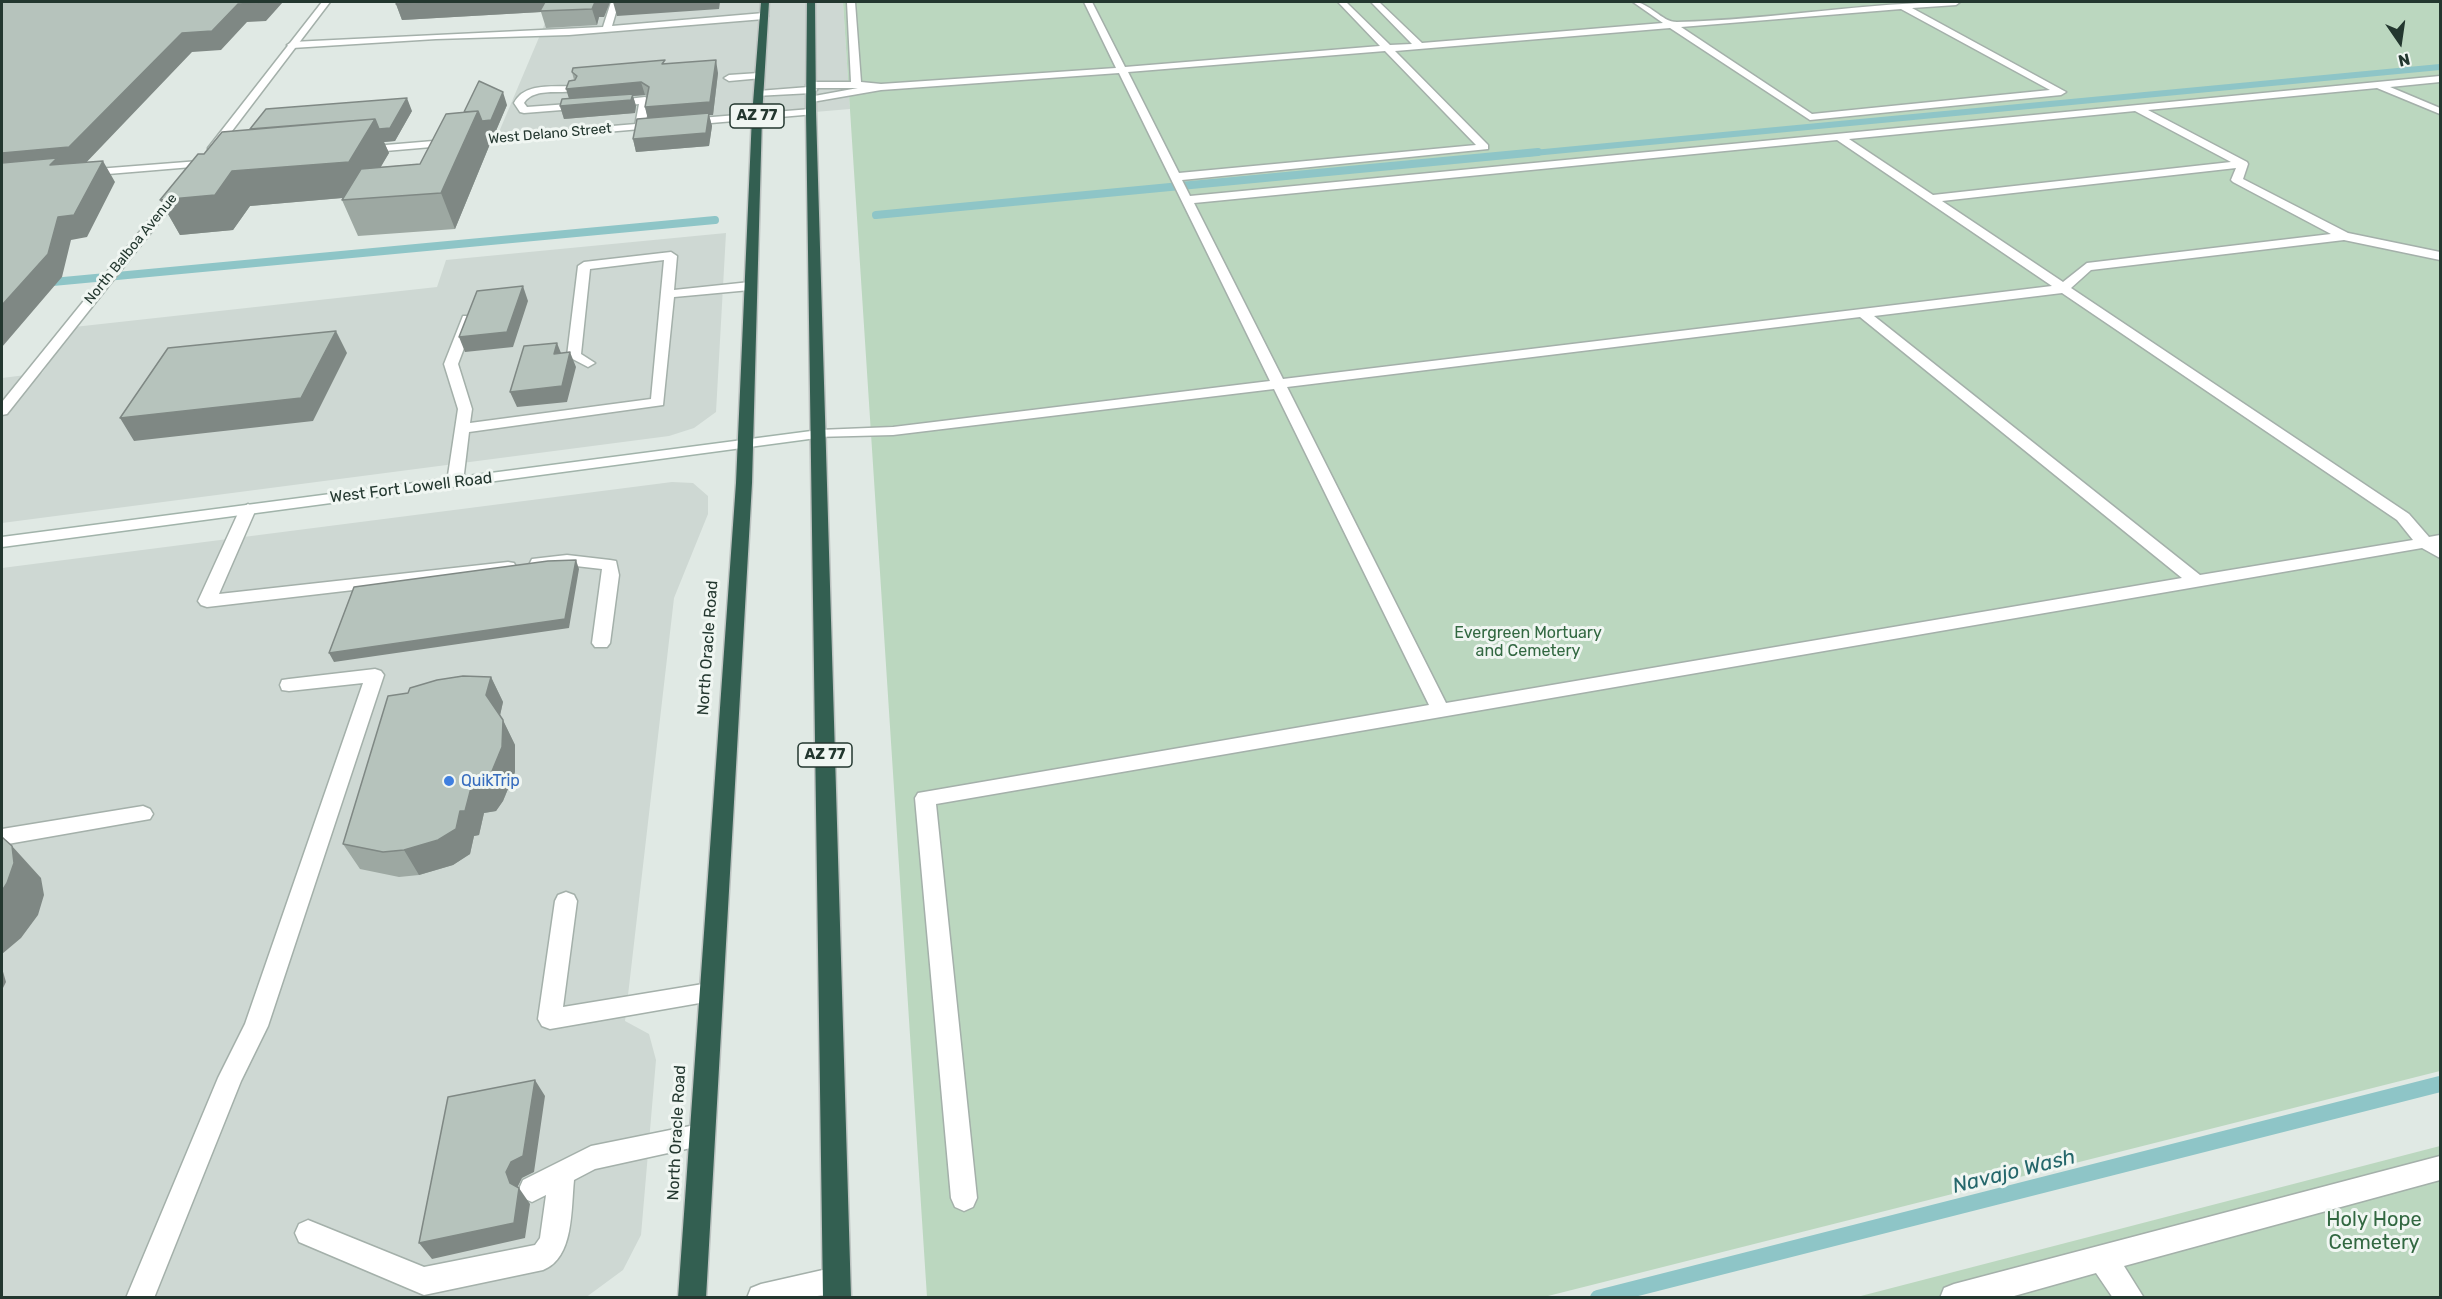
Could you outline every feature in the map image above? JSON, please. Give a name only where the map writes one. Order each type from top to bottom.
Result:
[{"type":"highway","name":"AZ 77","points":[[811,2],[811,97],[837,1289]]},
{"type":"highway","name":"North Oracle Road","points":[[692,1298],[700,1136],[745,444],[758,94],[765,8]]},
{"type":"street","name":"North Balboa Avenue","points":[[2,411],[201,164],[326,2]]},
{"type":"street","points":[[607,29],[615,2]]},
{"type":"street","points":[[851,2],[856,85]]},
{"type":"street","points":[[1088,2],[1440,709]]},
{"type":"street","points":[[1175,177],[1484,147],[1342,2]]},
{"type":"street","points":[[1375,2],[1420,46]]},
{"type":"street","points":[[1637,2],[1810,117],[2061,92],[1897,4]]},
{"type":"street","points":[[758,94],[811,97],[881,87],[1387,49],[1897,4],[1956,2]]},
{"type":"street","points":[[709,20],[710,12],[730,6],[765,8]]},
{"type":"street","points":[[292,45],[436,36],[569,32],[709,20],[765,8]]},
{"type":"street","points":[[729,78],[759,76]]},
{"type":"street","points":[[1186,200],[2440,79]]},
{"type":"street","points":[[811,97],[856,85],[881,87]]},
{"type":"street","points":[[2378,85],[2440,111]]},
{"type":"street","points":[[574,89],[534,91],[522,97],[519,103],[524,110],[540,110],[645,100],[640,126]]},
{"type":"street","name":"West Delano Street","points":[[345,151],[757,116],[811,97]]},
{"type":"street","points":[[2136,108],[2243,164]]},
{"type":"street","points":[[1839,137],[2403,517],[2435,545]]},
{"type":"street","points":[[72,174],[228,161]]},
{"type":"street","points":[[1931,200],[2243,164]]},
{"type":"street","points":[[2243,164],[2237,180],[2344,236],[2440,256]]},
{"type":"street","points":[[2062,289],[2087,267],[2344,236]]},
{"type":"street","points":[[2417,251],[2440,263]]},
{"type":"street","points":[[462,429],[658,402],[671,255],[584,266],[574,356],[588,363]]},
{"type":"street","points":[[668,294],[750,286]]},
{"type":"street","name":"West Fort Lowell Road","points":[[2,542],[819,434],[893,431],[2062,289]]},
{"type":"street","points":[[454,482],[465,408],[451,364],[472,307]]},
{"type":"street","points":[[1863,313],[2196,581]]},
{"type":"street","points":[[248,509],[207,601],[567,560],[610,565],[611,575],[602,643]]},
{"type":"street","points":[[964,1198],[925,798],[2196,581],[2435,545]]},
{"type":"street","points":[[140,1298],[230,1078],[256,1026],[375,675],[289,685]]},
{"type":"street","points":[[2,837],[143,814]]},
{"type":"street","points":[[566,902],[550,1019],[710,993]]},
{"type":"street","points":[[532,1189],[591,1158],[700,1136]]},
{"type":"street","points":[[1954,1298],[2440,1168]]},
{"type":"street","points":[[308,1233],[424,1281],[543,1257],[553,1243],[562,1174]]},
{"type":"street","points":[[2102,1258],[2130,1298]]},
{"type":"street","points":[[761,1298],[837,1289]]},
{"type":"shaded area","points":[[554,2],[843,2],[850,109],[496,139]]},
{"type":"shaded area","points":[[726,233],[716,412],[694,428],[669,436],[2,523],[2,378],[42,373],[74,327],[437,287],[446,260]]},
{"type":"shaded area","points":[[672,482],[693,483],[708,496],[708,514],[674,598],[625,1021],[649,1034],[656,1060],[641,1235],[623,1270],[585,1298],[2,1297],[2,568]]},
{"type":"green space","name":"Evergreen Mortuary and Cemetery","points":[[843,2],[2440,2],[2440,1071],[1544,1297],[927,1297]]},
{"type":"green space","name":"Holy Hope Cemetery","points":[[2440,1146],[2440,1297],[1857,1297]]},
{"type":"building","points":[[2,2],[259,2],[238,4],[212,31],[182,33],[69,147],[2,153]]},
{"type":"building","points":[[397,2],[437,2],[396,4]]},
{"type":"building","points":[[545,2],[595,2],[592,9],[540,11]]},
{"type":"building","points":[[665,60],[662,64],[716,60],[710,102],[645,107],[649,87],[641,82],[566,89],[569,81],[575,80],[577,76],[572,72],[573,68]]},
{"type":"building","points":[[479,81],[503,92],[491,120],[482,121],[478,111],[464,112]]},
{"type":"building","points":[[633,94],[631,100],[560,106],[562,99]]},
{"type":"building","points":[[407,98],[390,128],[379,129],[375,119],[250,129],[266,109]]},
{"type":"building","points":[[478,111],[441,193],[342,200],[361,169],[420,164],[446,114]]},
{"type":"building","points":[[709,113],[706,133],[633,139],[637,119]]},
{"type":"building","points":[[375,119],[349,162],[232,171],[215,195],[160,200],[198,154],[204,154],[222,132]]},
{"type":"building","points":[[57,158],[50,165],[103,161],[74,215],[58,217],[48,254],[2,305],[2,163]]},
{"type":"building","points":[[523,286],[507,332],[459,337],[477,291]]},
{"type":"building","points":[[336,331],[301,398],[120,418],[168,348]]},
{"type":"building","points":[[557,343],[554,354],[570,352],[562,386],[510,392],[524,346]]},
{"type":"building","points":[[576,560],[565,619],[329,653],[354,587],[548,561]]},
{"type":"building","name":"QuikTrip","points":[[463,676],[491,677],[486,695],[503,720],[502,747],[490,776],[482,786],[471,788],[465,811],[460,811],[456,829],[438,840],[404,850],[383,852],[343,844],[388,696],[408,693],[410,688],[437,680]]},
{"type":"building","points":[[2,837],[12,846],[14,863],[2,891]]},
{"type":"building","points":[[535,1080],[523,1156],[511,1162],[506,1172],[510,1183],[519,1188],[514,1223],[419,1243],[448,1097]]},
{"type":"waterway","points":[[1523,154],[2440,67]]},
{"type":"waterway","points":[[876,215],[1538,152]]},
{"type":"waterway","points":[[42,283],[715,220]]},
{"type":"waterway","name":"Navajo Wash","points":[[1598,1298],[2440,1084]]},
{"type":"place","name":"QuikTrip","points":[[449,781]]}]
